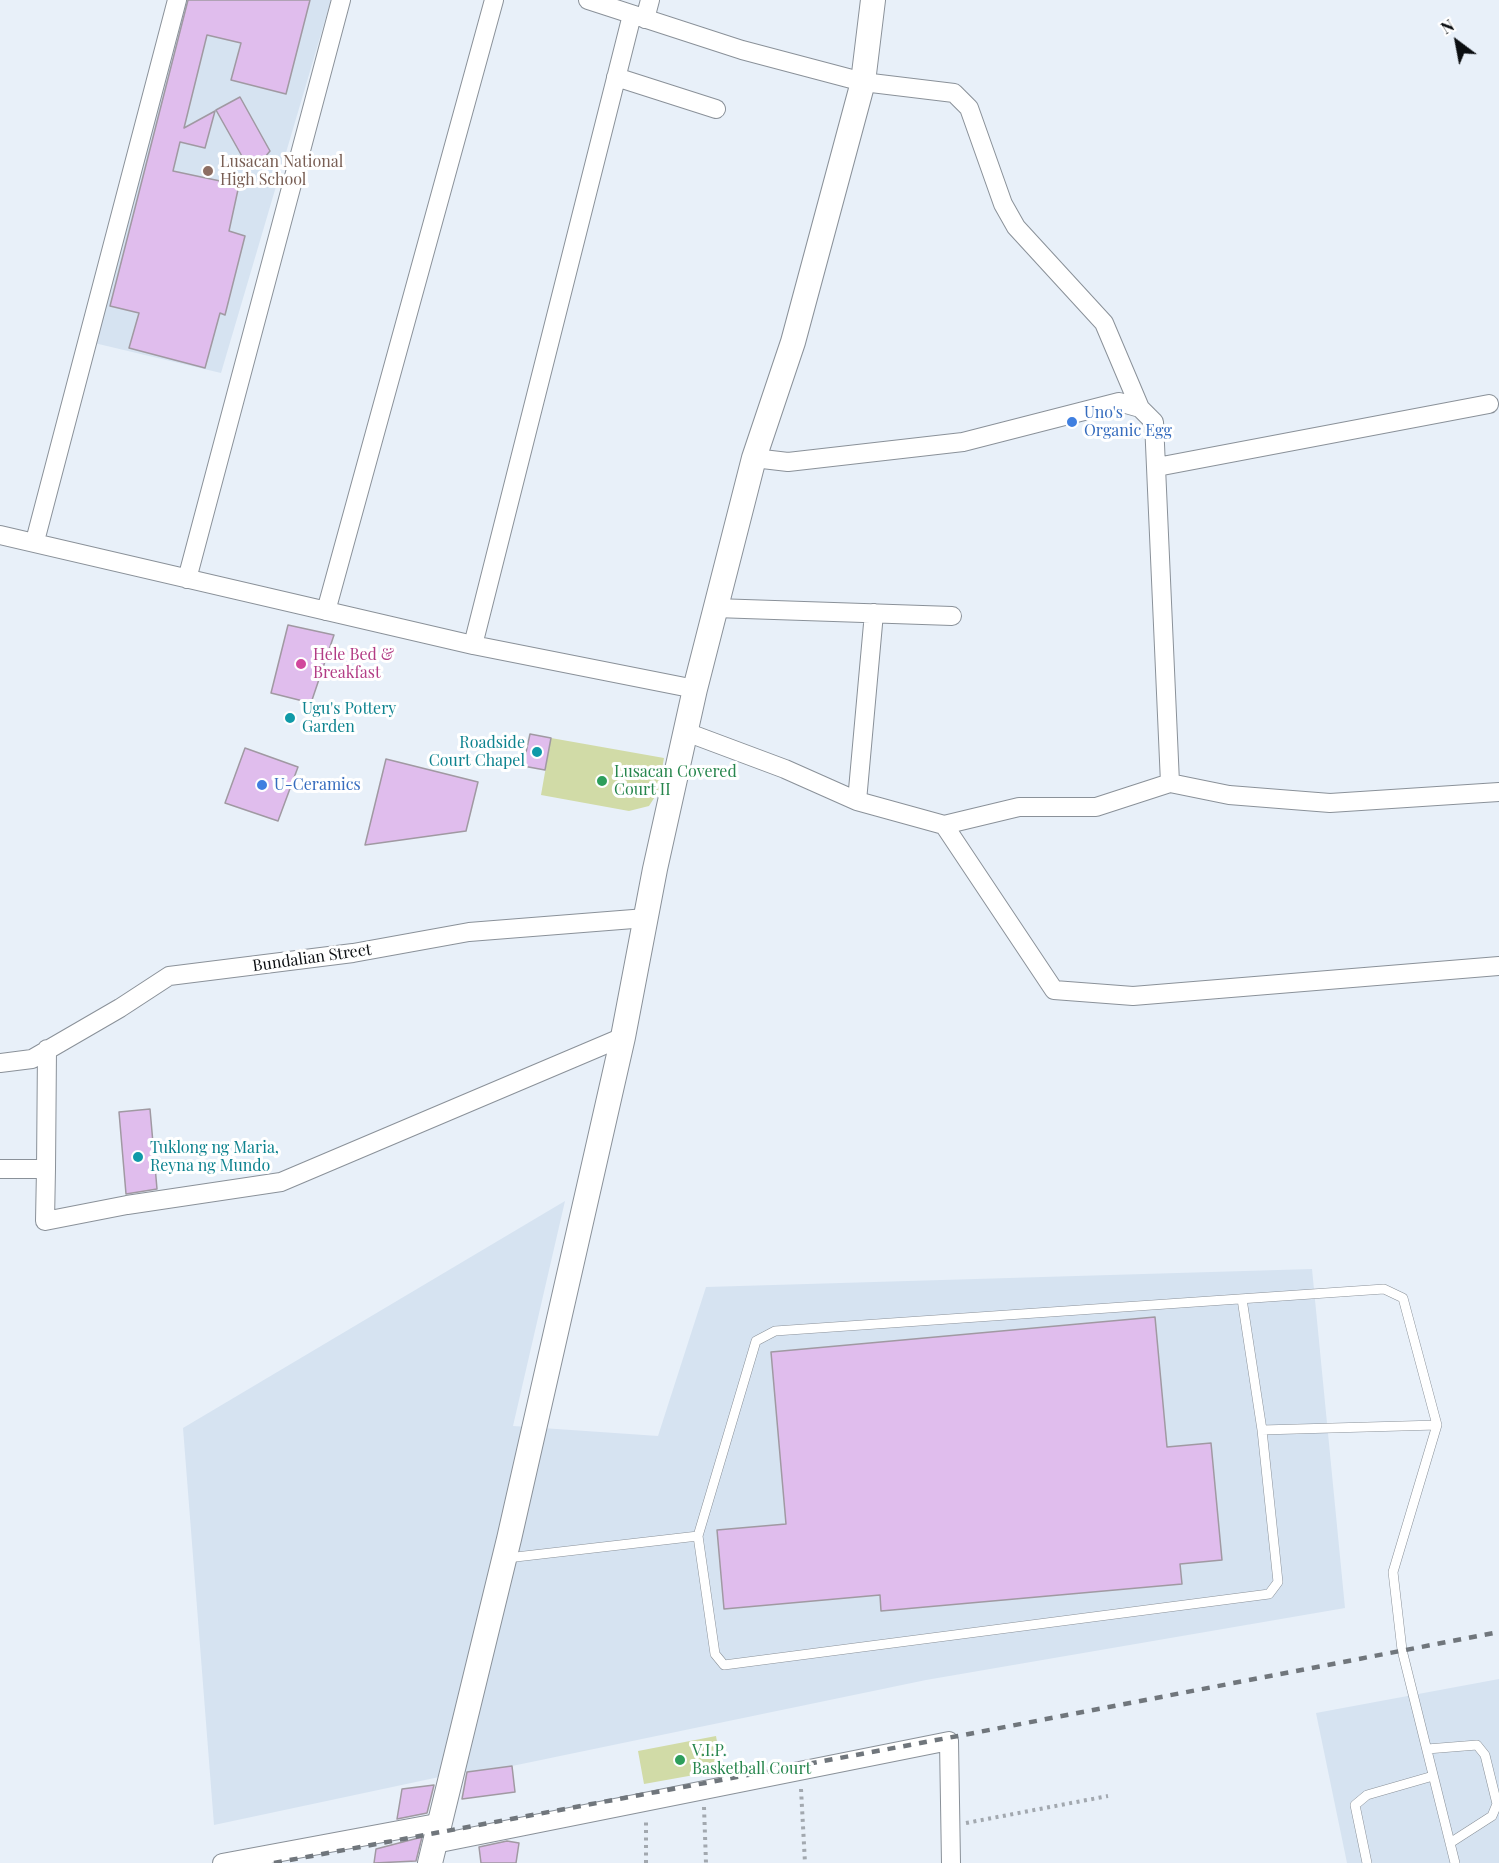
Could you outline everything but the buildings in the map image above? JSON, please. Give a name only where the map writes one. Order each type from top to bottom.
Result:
[{"type":"street","points":[[35,541],[177,0]]},
{"type":"street","points":[[187,579],[341,0]]},
{"type":"street","points":[[326,611],[494,0]]},
{"type":"street","points":[[588,0],[742,50],[863,82],[954,93],[969,108],[1004,204],[1016,227],[1104,323],[1140,408],[1154,422],[1170,783]]},
{"type":"street","points":[[473,645],[616,76],[638,17],[650,0]]},
{"type":"street","points":[[436,1843],[504,1558],[623,1037],[695,689],[754,458],[793,342],[863,82],[873,0]]},
{"type":"street","points":[[616,76],[716,109]]},
{"type":"street","points":[[754,458],[788,462],[963,442],[1119,402],[1140,408]]},
{"type":"street","points":[[1157,467],[1489,404]]},
{"type":"street","points":[[0,535],[35,541],[187,579],[473,645],[695,689]]},
{"type":"street","points":[[716,608],[952,616]]},
{"type":"street","points":[[857,801],[874,613]]},
{"type":"street","points":[[686,732],[785,769],[857,801],[944,825],[1019,807],[1096,807],[1170,783],[1229,795],[1330,804],[1499,792]]},
{"type":"street","points":[[944,825],[1054,990],[1133,996],[1499,966]]},
{"type":"street","name":"Bundalian Street","points":[[0,1063],[32,1059],[120,1008],[169,976],[353,953],[469,932],[646,918]]},
{"type":"street","points":[[47,1049],[45,1221],[127,1205],[281,1182],[623,1037]]},
{"type":"street","points":[[0,1169],[46,1169]]},
{"type":"street","points":[[222,1863],[436,1843],[949,1741],[951,1863]]},
{"type":"lane","points":[[1242,1299],[1262,1430],[1278,1582],[1269,1594],[724,1665],[715,1654],[698,1536],[756,1341],[775,1330],[1384,1289],[1403,1298],[1437,1425],[1393,1572],[1402,1650],[1455,1863]]},
{"type":"lane","points":[[1262,1430],[1437,1425]]},
{"type":"lane","points":[[504,1558],[698,1536]]},
{"type":"lane","points":[[1426,1749],[1477,1745],[1485,1755],[1497,1804],[1492,1816],[1450,1844]]},
{"type":"lane","points":[[1367,1863],[1355,1805],[1367,1796],[1433,1776]]},
{"type":"path","points":[[800,1770],[805,1863]]},
{"type":"path","points":[[704,1791],[706,1863]]},
{"type":"path","points":[[950,1825],[1108,1796]]},
{"type":"path","points":[[646,1803],[646,1863]]},
{"type":"shaded area","name":"Lusacan National High School","points":[[180,0],[331,0],[221,373],[90,342]]},
{"type":"shaded area","points":[[565,1201],[513,1426],[658,1436],[706,1287],[1312,1269],[1345,1608],[926,1680],[512,1766],[458,1773],[214,1825],[183,1428]]},
{"type":"shaded area","points":[[1499,1679],[1499,1863],[1347,1863],[1316,1713]]},
{"type":"green space","name":"Lusacan Covered Court II","points":[[551,738],[664,758],[658,792],[649,806],[629,811],[541,795]]},
{"type":"green space","name":"V.I.P. Basketball Court","points":[[716,1736],[722,1770],[644,1784],[638,1751]]},
{"type":"railway","points":[[274,1863],[958,1736],[1499,1632]]},
{"type":"place","name":"Lusacan National High School","points":[[208,171]]},
{"type":"place","name":"Uno's Organic Egg","points":[[1072,422]]},
{"type":"place","name":"Hele Bed & Breakfast","points":[[301,664]]},
{"type":"place","name":"Ugu's Pottery Garden","points":[[290,718]]},
{"type":"place","name":"Roadside Court Chapel","points":[[537,752]]},
{"type":"place","name":"Lusacan Covered Court II","points":[[602,781]]},
{"type":"place","name":"U-Ceramics","points":[[262,785]]},
{"type":"place","name":"Tuklong ng Maria, Reyna ng Mundo","points":[[138,1157]]},
{"type":"place","name":"V.I.P. Basketball Court","points":[[680,1760]]}]
